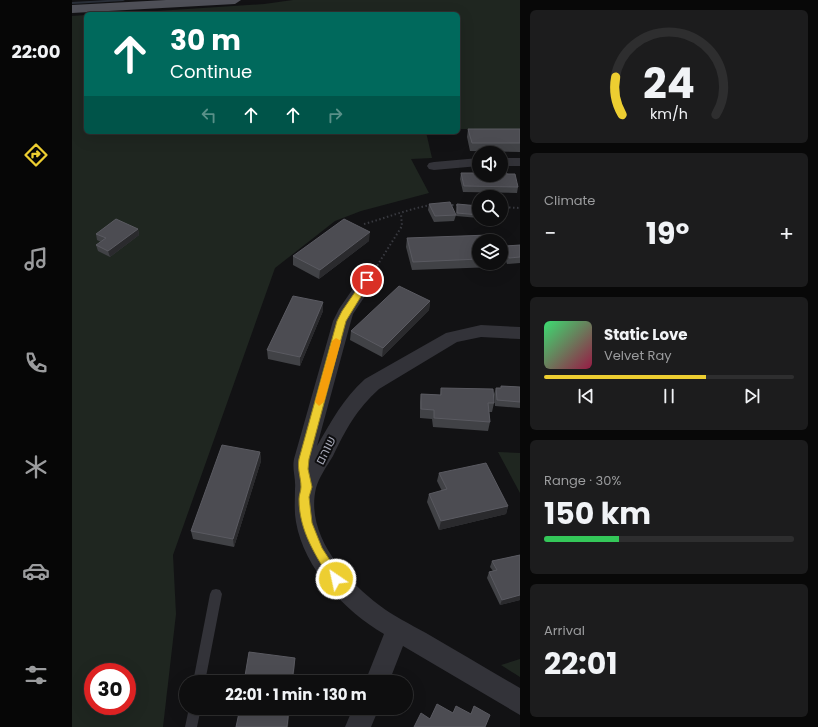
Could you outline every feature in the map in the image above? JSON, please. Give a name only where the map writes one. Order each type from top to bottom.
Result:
[{"type":"main road","points":[[72,9],[236,0]]},
{"type":"street","points":[[508,162],[520,162]]},
{"type":"street","points":[[434,166],[472,163]]},
{"type":"street","points":[[306,487],[302,469],[304,459],[342,321],[345,313],[367,280]]},
{"type":"street","name":"שוהם","points":[[520,333],[481,331],[452,337],[372,384],[345,413],[306,487],[304,497],[307,523],[311,536],[326,565],[336,579],[359,603],[372,614],[520,702]]},
{"type":"street","points":[[380,675],[398,629]]},
{"type":"street","points":[[358,727],[363,715]]},
{"type":"lane","points":[[201,675],[216,594]]},
{"type":"lane","points":[[191,727],[194,715]]},
{"type":"path","points":[[364,224],[400,214],[415,208],[438,204]]},
{"type":"path","points":[[444,205],[465,206]]},
{"type":"path","points":[[508,207],[520,208]]},
{"type":"path","points":[[367,280],[399,234],[402,226],[400,214]]},
{"type":"shaded area","points":[[293,0],[520,0],[520,129],[460,129],[460,12],[142,12],[264,4]]},
{"type":"shaded area","points":[[84,15],[84,134],[426,134],[432,158],[411,159],[429,193],[361,211],[335,221],[275,268],[173,555],[176,614],[163,727],[72,727],[72,16]]},
{"type":"shaded area","points":[[498,452],[520,453],[520,493]]},
{"type":"shaded area","points":[[520,659],[520,677],[501,665]]},
{"type":"building","points":[[468,129],[520,129],[520,143],[472,143]]},
{"type":"building","points":[[461,173],[472,173],[472,182],[508,182],[508,174],[515,174],[518,187],[464,186]]},
{"type":"building","points":[[450,202],[456,215],[435,216],[429,204]]},
{"type":"building","points":[[457,204],[472,205],[472,214],[457,213]]},
{"type":"building","points":[[116,219],[138,229],[108,251],[96,245],[106,238],[96,234]]},
{"type":"building","points":[[344,219],[370,232],[320,270],[293,256]]},
{"type":"building","points":[[472,236],[472,259],[413,262],[407,238]]},
{"type":"building","points":[[520,245],[520,257],[509,258],[508,246]]},
{"type":"building","points":[[399,286],[430,301],[383,348],[351,331]]},
{"type":"building","points":[[293,296],[323,302],[300,357],[267,350]]},
{"type":"building","points":[[501,386],[520,387],[520,402],[497,400],[496,388],[501,388]]},
{"type":"building","points":[[441,388],[493,389],[494,403],[488,403],[490,422],[434,418],[434,410],[421,409],[421,394],[441,395]]},
{"type":"building","points":[[222,445],[260,452],[233,539],[191,531]]},
{"type":"building","points":[[486,463],[508,506],[441,521],[429,494],[447,489],[439,473]]},
{"type":"building","points":[[520,555],[520,595],[502,600],[489,572],[497,570],[492,561]]},
{"type":"building","points":[[249,652],[295,658],[293,675],[245,675]]},
{"type":"building","points":[[437,704],[453,713],[456,706],[471,714],[474,706],[490,715],[485,727],[414,727],[421,713],[430,719]]},
{"type":"building","points":[[239,715],[288,715],[287,727],[236,727]]},
{"type":"waterway","points":[[72,3],[123,0]]},
{"type":"slow traffic","points":[[319,402],[336,341]]},
{"type":"route","points":[[336,579],[326,565],[311,536],[304,510],[306,487],[302,469],[342,321],[345,313],[367,280]]}]
